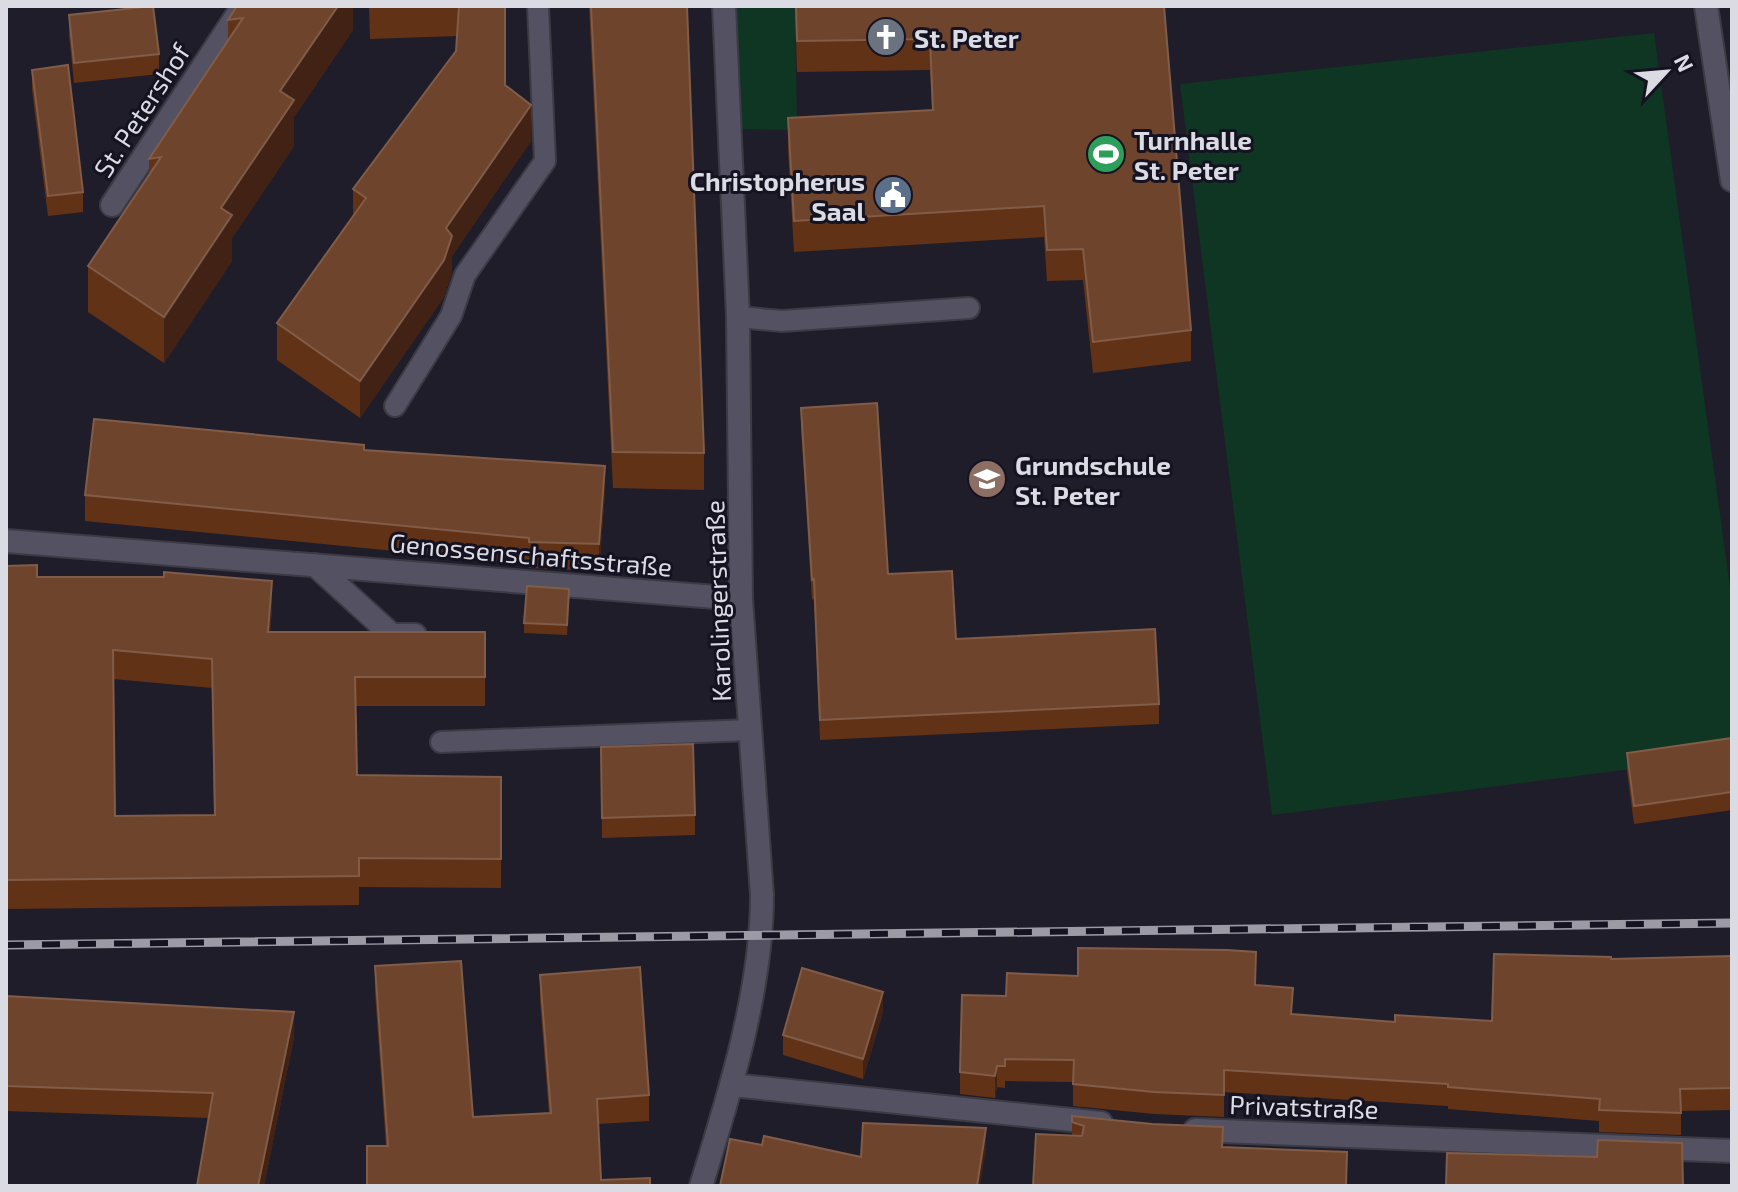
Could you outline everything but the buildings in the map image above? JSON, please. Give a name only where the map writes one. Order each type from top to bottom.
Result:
[{"type":"street","name":"St. Petershof","points":[[112,205],[243,6]]},
{"type":"street","name":"Karolingerstraße","points":[[701,1186],[732,1085],[762,935],[762,895],[741,599],[738,317],[724,6]]},
{"type":"street","points":[[1706,6],[1732,180]]},
{"type":"street","name":"Genossenschaftsstraße","points":[[6,541],[741,599]]},
{"type":"street","points":[[315,565],[392,635],[432,635]]},
{"type":"street","points":[[732,1085],[1122,1125]]},
{"type":"street","name":"Privatstraße","points":[[1168,1129],[1732,1151]]},
{"type":"lane","points":[[395,406],[451,316],[465,275],[545,161],[538,6]]},
{"type":"lane","points":[[738,317],[782,321],[969,308]]},
{"type":"lane","points":[[441,742],[750,730]]},
{"type":"green space","points":[[733,6],[795,6],[797,130],[737,129]]},
{"type":"green space","points":[[1654,33],[1732,602],[1732,756],[1272,815],[1180,84]]},
{"type":"railway","points":[[6,945],[1732,923]]},
{"type":"place","name":"St. Peter","points":[[886,37]]},
{"type":"place","name":"Turnhalle St. Peter","points":[[1106,154]]},
{"type":"place","name":"Christopherus Saal","points":[[893,195]]},
{"type":"place","name":"Grundschule St. Peter","points":[[987,479]]}]
